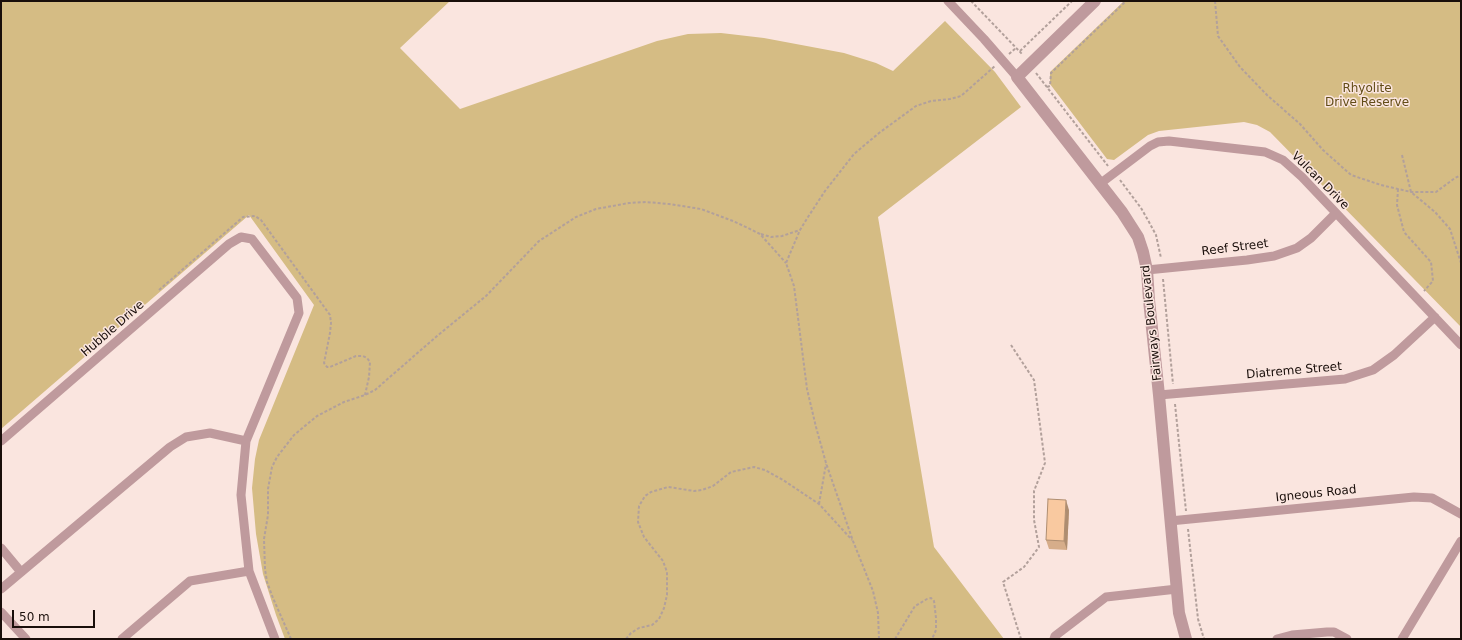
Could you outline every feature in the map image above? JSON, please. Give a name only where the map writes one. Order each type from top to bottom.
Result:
[{"type":"street","name":"Fairways Boulevard","points":[[948,1],[1017,76],[1101,183],[1138,237],[1147,270],[1148,300],[1159,395],[1179,613],[1186,639]]},
{"type":"street","points":[[1017,76],[1096,1]]},
{"type":"street","name":"Vulcan Drive","points":[[1101,183],[1150,146],[1158,142],[1169,141],[1265,152],[1283,160],[1336,213],[1461,345]]},
{"type":"street","name":"Reef Street","points":[[1147,270],[1274,256],[1296,248],[1311,238],[1336,213]]},
{"type":"street","name":"Hubble Drive","points":[[1,441],[229,244],[241,237],[252,239],[297,298],[299,313],[246,441]]},
{"type":"street","name":"Diatreme Street","points":[[1159,395],[1345,380],[1373,370],[1389,359],[1435,318]]},
{"type":"street","points":[[1,589],[170,447],[186,437],[210,432],[246,441],[241,495],[249,571],[275,639]]},
{"type":"street","name":"Igneous Road","points":[[1170,521],[1414,497],[1432,498],[1461,514]]},
{"type":"street","points":[[1402,639],[1461,541]]},
{"type":"street","points":[[1,548],[21,572]]},
{"type":"street","points":[[122,639],[190,581],[249,571]]},
{"type":"street","points":[[1054,639],[1055,636],[1106,597],[1177,589]]},
{"type":"street","points":[[1,612],[26,639]]},
{"type":"street","points":[[1277,639],[1292,635],[1334,632],[1347,639]]},
{"type":"path","points":[[971,1],[1020,51],[1030,64]]},
{"type":"path","points":[[1020,51],[1072,1]]},
{"type":"path","points":[[1047,87],[1050,86],[1051,73],[1126,1]]},
{"type":"path","points":[[1215,1],[1218,36],[1240,67],[1267,95],[1300,124],[1323,150],[1351,175],[1411,192],[1436,192],[1454,178],[1461,175]]},
{"type":"path","points":[[786,263],[800,230],[825,191],[854,154],[879,133],[916,106],[931,100],[950,99],[961,96],[991,70]]},
{"type":"path","points":[[1402,155],[1411,192],[1435,212],[1450,229],[1461,263]]},
{"type":"path","points":[[1398,189],[1397,205],[1404,232],[1430,262],[1433,281],[1417,298]]},
{"type":"path","points":[[292,639],[267,582],[264,539],[268,515],[268,488],[272,467],[286,444],[317,416],[344,402],[375,390],[436,336],[486,296],[539,241],[576,217],[585,213],[611,206],[646,202],[681,205],[715,214],[760,234],[771,237],[782,236],[800,230]]},
{"type":"path","points":[[155,294],[243,217],[254,216],[261,220],[330,315],[330,334],[324,363],[327,367],[356,356],[367,358],[370,362],[369,377],[365,395]]},
{"type":"path","points":[[760,234],[786,263],[794,286],[807,389],[826,464],[873,592],[878,613],[879,639]]},
{"type":"path","points":[[1011,345],[1034,380],[1045,463],[1034,491],[1034,520],[1039,547],[1024,566],[1003,582],[1021,639]]},
{"type":"path","points":[[819,504],[826,464]]},
{"type":"path","points":[[626,639],[631,633],[639,628],[652,625],[659,619],[664,608],[667,595],[667,572],[663,561],[644,537],[638,522],[639,506],[645,496],[651,492],[668,487],[694,491],[702,490],[713,486],[731,472],[754,467],[765,470],[783,480],[819,504],[853,541]]},
{"type":"path","points":[[895,639],[916,606],[930,598],[934,601],[936,618],[936,630],[932,639]]},
{"type":"green space","points":[[1,1],[450,1],[400,48],[460,109],[657,41],[688,34],[721,33],[764,38],[844,53],[876,63],[893,71],[945,21],[995,72],[1021,107],[878,217],[934,547],[1004,639],[285,639],[263,574],[256,534],[252,488],[255,459],[259,440],[314,305],[249,215],[1,429]]},
{"type":"green space","name":"Rhyolite Drive Reserve","points":[[1124,1],[1461,1],[1461,327],[1270,132],[1257,125],[1244,122],[1159,131],[1148,135],[1114,160],[1107,159],[1050,84],[1050,72]]},
{"type":"building","points":[[1048,499],[1066,500],[1064,541],[1046,540]]}]
